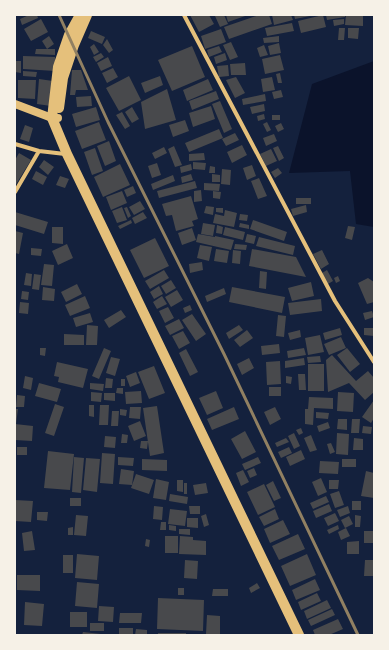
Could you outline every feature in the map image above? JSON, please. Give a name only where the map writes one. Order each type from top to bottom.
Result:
[{"type":"highway","points":[[80,15],[69,35],[58,67],[55,118],[56,130],[299,635]]},
{"type":"highway","points":[[55,118],[63,78],[74,45],[87,15]]},
{"type":"main road","points":[[15,104],[55,118]]},
{"type":"street","points":[[184,15],[335,301],[374,362]]},
{"type":"street","points":[[15,144],[39,151],[67,154]]},
{"type":"street","points":[[15,192],[39,151]]},
{"type":"water","points":[[374,61],[374,227],[356,224],[350,171],[289,173],[312,84]]},
{"type":"building","points":[[29,15],[37,15],[38,18],[22,25],[20,19]]},
{"type":"building","points":[[190,15],[209,15],[214,24],[199,32]]},
{"type":"building","points":[[224,15],[228,24],[220,27],[215,16]]},
{"type":"building","points":[[226,15],[248,15],[228,22]]},
{"type":"building","points":[[259,15],[269,15],[272,24],[229,39],[224,27]]},
{"type":"building","points":[[272,15],[291,15],[293,20],[274,25]]},
{"type":"building","points":[[294,15],[310,15],[310,16],[295,19]]},
{"type":"building","points":[[323,15],[326,27],[301,33],[298,21]]},
{"type":"building","points":[[326,15],[345,15],[345,17],[327,20]]},
{"type":"building","points":[[346,15],[363,15],[363,26],[345,25]]},
{"type":"building","points":[[41,19],[48,32],[31,41],[24,29]]},
{"type":"building","points":[[344,19],[344,24],[334,26],[333,20]]},
{"type":"building","points":[[292,23],[294,31],[267,36],[265,28]]},
{"type":"building","points":[[339,28],[345,28],[344,40],[338,40]]},
{"type":"building","points":[[348,28],[359,28],[358,39],[348,38]]},
{"type":"building","points":[[221,29],[226,42],[205,49],[201,36]]},
{"type":"building","points":[[91,31],[105,37],[102,44],[88,38]]},
{"type":"building","points":[[49,36],[54,44],[47,49],[42,41]]},
{"type":"building","points":[[279,36],[279,42],[264,43],[263,38]]},
{"type":"building","points":[[107,39],[113,50],[109,53],[103,45]]},
{"type":"building","points":[[231,42],[238,57],[230,60],[223,45]]},
{"type":"building","points":[[279,43],[281,53],[270,55],[268,46]]},
{"type":"building","points":[[94,44],[99,52],[94,55],[90,47]]},
{"type":"building","points":[[264,45],[268,55],[260,57],[257,48]]},
{"type":"building","points":[[192,46],[205,77],[172,91],[158,60]]},
{"type":"building","points":[[219,46],[222,52],[209,57],[207,50]]},
{"type":"building","points":[[36,49],[55,49],[55,55],[35,54]]},
{"type":"building","points":[[101,53],[104,57],[96,62],[93,57]]},
{"type":"building","points":[[225,53],[227,60],[216,64],[214,57]]},
{"type":"building","points":[[280,55],[284,70],[265,74],[262,59]]},
{"type":"building","points":[[23,56],[55,57],[55,71],[23,69]]},
{"type":"building","points":[[108,57],[112,66],[101,71],[97,63]]},
{"type":"building","points":[[15,61],[21,61],[21,73],[15,72]]},
{"type":"building","points":[[245,63],[246,75],[231,75],[230,64]]},
{"type":"building","points":[[228,65],[229,76],[219,77],[217,66]]},
{"type":"building","points":[[113,68],[118,77],[107,83],[102,73]]},
{"type":"building","points":[[72,70],[81,70],[88,90],[76,90],[75,95],[70,95]]},
{"type":"building","points":[[23,71],[37,72],[36,77],[23,76]]},
{"type":"building","points":[[280,73],[282,83],[278,83],[276,74]]},
{"type":"building","points":[[129,76],[141,100],[119,111],[106,88]]},
{"type":"building","points":[[160,76],[163,85],[145,93],[141,83]]},
{"type":"building","points":[[236,77],[245,93],[235,98],[226,80]]},
{"type":"building","points":[[272,77],[275,90],[263,92],[261,79]]},
{"type":"building","points":[[39,79],[53,81],[51,106],[37,104]]},
{"type":"building","points":[[208,79],[213,90],[187,101],[183,90]]},
{"type":"building","points":[[18,80],[36,80],[35,99],[18,98]]},
{"type":"building","points":[[167,89],[176,120],[145,129],[141,102]]},
{"type":"building","points":[[281,90],[283,97],[274,99],[272,92]]},
{"type":"building","points":[[216,91],[219,99],[192,110],[189,101]]},
{"type":"building","points":[[265,94],[266,101],[243,105],[242,99]]},
{"type":"building","points":[[91,96],[92,106],[77,107],[76,97]]},
{"type":"building","points":[[220,101],[232,129],[224,133],[212,104]]},
{"type":"building","points":[[264,104],[265,111],[252,114],[250,107]]},
{"type":"building","points":[[211,106],[215,119],[193,127],[189,113]]},
{"type":"building","points":[[96,107],[100,120],[76,127],[72,114]]},
{"type":"building","points":[[132,107],[139,119],[132,123],[125,112]]},
{"type":"building","points":[[122,112],[130,126],[125,129],[116,115]]},
{"type":"building","points":[[264,114],[265,119],[258,121],[257,116]]},
{"type":"building","points":[[272,115],[280,115],[280,120],[272,120]]},
{"type":"building","points":[[185,120],[189,131],[173,137],[169,125]]},
{"type":"building","points":[[99,122],[106,140],[82,149],[75,131]]},
{"type":"building","points":[[267,122],[271,130],[267,132],[263,124]]},
{"type":"building","points":[[281,123],[284,129],[278,132],[275,126]]},
{"type":"building","points":[[25,125],[33,128],[29,142],[20,139]]},
{"type":"building","points":[[219,129],[223,138],[189,152],[185,143]]},
{"type":"building","points":[[235,133],[239,140],[226,146],[222,139]]},
{"type":"building","points":[[274,134],[277,141],[266,146],[263,138]]},
{"type":"building","points":[[109,141],[116,161],[105,166],[97,146]]},
{"type":"building","points":[[242,145],[247,155],[232,163],[227,152]]},
{"type":"building","points":[[174,146],[182,165],[175,167],[168,149]]},
{"type":"building","points":[[278,146],[284,158],[279,161],[273,148]]},
{"type":"building","points":[[164,147],[167,153],[155,159],[152,153]]},
{"type":"building","points":[[95,148],[103,171],[92,175],[84,152]]},
{"type":"building","points":[[271,149],[277,161],[266,166],[260,154]]},
{"type":"building","points":[[19,153],[31,160],[15,186],[15,160]]},
{"type":"building","points":[[204,153],[205,160],[189,161],[189,154]]},
{"type":"building","points":[[44,160],[54,167],[48,175],[39,167]]},
{"type":"building","points":[[193,162],[206,163],[205,170],[193,169]]},
{"type":"building","points":[[157,163],[161,175],[152,178],[148,166]]},
{"type":"building","points":[[120,164],[130,185],[103,197],[94,177]]},
{"type":"building","points":[[191,164],[192,170],[181,173],[180,167]]},
{"type":"building","points":[[252,165],[256,176],[247,180],[243,168]]},
{"type":"building","points":[[210,166],[215,167],[215,173],[209,173]]},
{"type":"building","points":[[278,168],[282,173],[275,178],[271,172]]},
{"type":"building","points":[[222,169],[231,170],[230,185],[221,184]]},
{"type":"building","points":[[36,171],[47,177],[43,185],[32,179]]},
{"type":"building","points":[[191,174],[193,180],[182,183],[181,177]]},
{"type":"building","points":[[212,174],[220,175],[220,182],[212,182]]},
{"type":"building","points":[[173,175],[175,181],[153,190],[151,184]]},
{"type":"building","points":[[60,176],[69,179],[65,188],[56,185]]},
{"type":"building","points":[[259,178],[267,196],[258,199],[251,181]]},
{"type":"building","points":[[195,181],[197,188],[159,198],[157,191]]},
{"type":"building","points":[[204,183],[220,184],[219,191],[204,190]]},
{"type":"building","points":[[133,186],[136,193],[127,197],[124,190]]},
{"type":"building","points":[[201,190],[202,201],[194,202],[194,191]]},
{"type":"building","points":[[122,191],[127,203],[111,210],[106,197]]},
{"type":"building","points":[[213,191],[221,192],[220,199],[213,198]]},
{"type":"building","points":[[191,196],[198,219],[192,221],[194,226],[176,231],[172,215],[166,216],[162,204]]},
{"type":"building","points":[[296,198],[311,198],[311,204],[296,204]]},
{"type":"building","points":[[140,201],[145,209],[134,215],[129,207]]},
{"type":"building","points":[[306,205],[307,212],[293,216],[291,209]]},
{"type":"building","points":[[206,206],[214,207],[213,215],[204,213]]},
{"type":"building","points":[[122,207],[127,220],[117,223],[112,211]]},
{"type":"building","points":[[127,207],[131,216],[128,218],[124,208]]},
{"type":"building","points":[[216,208],[223,208],[223,213],[216,212]]},
{"type":"building","points":[[225,210],[237,213],[234,227],[213,223],[215,214],[224,216]]},
{"type":"building","points":[[15,212],[48,222],[44,234],[15,225]]},
{"type":"building","points":[[143,212],[147,218],[135,224],[132,218]]},
{"type":"building","points":[[240,214],[248,215],[247,221],[239,220]]},
{"type":"building","points":[[131,220],[132,223],[120,229],[118,226]]},
{"type":"building","points":[[253,220],[287,232],[284,241],[250,229]]},
{"type":"building","points":[[203,223],[215,225],[213,236],[201,234]]},
{"type":"building","points":[[240,223],[249,225],[249,229],[239,227]]},
{"type":"building","points":[[217,225],[223,227],[222,234],[216,233]]},
{"type":"building","points":[[348,226],[355,227],[352,240],[345,238]]},
{"type":"building","points":[[52,227],[63,227],[63,244],[52,243]]},
{"type":"building","points":[[225,227],[245,232],[243,240],[223,235]]},
{"type":"building","points":[[192,228],[196,240],[182,245],[178,233]]},
{"type":"building","points":[[15,231],[23,233],[19,254],[15,253]]},
{"type":"building","points":[[198,234],[234,240],[231,250],[196,242]]},
{"type":"building","points":[[247,234],[256,236],[254,244],[245,242]]},
{"type":"building","points":[[259,237],[295,246],[293,255],[256,246]]},
{"type":"building","points":[[155,238],[169,266],[144,278],[130,250]]},
{"type":"building","points":[[67,244],[73,258],[58,265],[52,251]]},
{"type":"building","points":[[235,244],[247,245],[246,250],[234,249]]},
{"type":"building","points":[[200,245],[212,247],[209,261],[197,258]]},
{"type":"building","points":[[31,248],[42,249],[41,256],[31,255]]},
{"type":"building","points":[[216,249],[229,251],[227,263],[214,261]]},
{"type":"building","points":[[252,249],[296,257],[306,277],[249,266]]},
{"type":"building","points":[[233,250],[241,251],[240,264],[232,263]]},
{"type":"building","points":[[322,250],[329,264],[321,269],[313,254]]},
{"type":"building","points":[[202,262],[203,270],[190,273],[189,264]]},
{"type":"building","points":[[44,264],[54,265],[52,286],[41,285]]},
{"type":"building","points":[[164,270],[169,278],[150,289],[145,281]]},
{"type":"building","points":[[327,270],[333,281],[328,284],[322,273]]},
{"type":"building","points":[[260,271],[267,272],[266,289],[259,288]]},
{"type":"building","points":[[26,273],[32,274],[31,286],[24,285]]},
{"type":"building","points":[[34,274],[41,275],[39,290],[32,289]]},
{"type":"building","points":[[338,276],[340,281],[336,283],[334,278]]},
{"type":"building","points":[[368,278],[374,282],[374,302],[367,304],[358,283]]},
{"type":"building","points":[[171,280],[176,288],[166,294],[161,286]]},
{"type":"building","points":[[311,282],[314,296],[292,301],[288,288]]},
{"type":"building","points":[[77,284],[82,294],[66,302],[61,292]]},
{"type":"building","points":[[159,286],[163,294],[154,299],[150,292]]},
{"type":"building","points":[[43,287],[55,289],[54,301],[42,300]]},
{"type":"building","points":[[232,287],[285,297],[282,313],[229,302]]},
{"type":"building","points":[[224,288],[226,294],[207,302],[205,296]]},
{"type":"building","points":[[177,290],[183,300],[171,307],[165,297]]},
{"type":"building","points":[[22,291],[29,292],[28,300],[21,299]]},
{"type":"building","points":[[85,296],[90,308],[70,316],[65,305]]},
{"type":"building","points":[[162,296],[167,304],[157,309],[153,302]]},
{"type":"building","points":[[321,299],[322,311],[290,315],[288,303]]},
{"type":"building","points":[[20,302],[29,303],[28,314],[19,313]]},
{"type":"building","points":[[190,305],[192,310],[185,313],[183,308]]},
{"type":"building","points":[[168,307],[174,318],[165,323],[159,311]]},
{"type":"building","points":[[121,310],[126,317],[109,328],[104,320]]},
{"type":"building","points":[[372,311],[374,317],[365,320],[363,313]]},
{"type":"building","points":[[90,313],[93,322],[76,327],[73,318]]},
{"type":"building","points":[[192,314],[206,334],[196,341],[182,320]]},
{"type":"building","points":[[278,315],[286,316],[284,337],[276,336]]},
{"type":"building","points":[[179,319],[184,328],[170,335],[165,326]]},
{"type":"building","points":[[87,325],[98,326],[97,345],[86,345]]},
{"type":"building","points":[[239,325],[243,330],[229,339],[226,333]]},
{"type":"building","points":[[340,328],[342,335],[325,340],[323,333]]},
{"type":"building","points":[[364,328],[374,328],[374,336],[364,335]]},
{"type":"building","points":[[247,330],[253,338],[240,347],[234,340]]},
{"type":"building","points":[[300,330],[301,337],[290,340],[288,333]]},
{"type":"building","points":[[183,331],[190,343],[179,349],[172,336]]},
{"type":"building","points":[[64,334],[84,335],[84,345],[64,345]]},
{"type":"building","points":[[320,335],[324,352],[308,355],[305,338]]},
{"type":"building","points":[[341,337],[346,348],[329,355],[324,344]]},
{"type":"building","points":[[279,344],[280,353],[262,355],[261,346]]},
{"type":"building","points":[[40,348],[46,348],[45,356],[40,355]]},
{"type":"building","points":[[104,348],[111,351],[99,379],[92,376]]},
{"type":"building","points":[[304,348],[306,355],[288,358],[287,351]]},
{"type":"building","points":[[347,348],[360,364],[350,372],[337,355]]},
{"type":"building","points":[[186,349],[198,372],[190,376],[179,353]]},
{"type":"building","points":[[332,355],[356,381],[368,371],[374,378],[374,392],[365,400],[349,383],[328,392],[326,360]]},
{"type":"building","points":[[320,356],[321,362],[308,363],[307,357]]},
{"type":"building","points":[[111,357],[120,359],[115,376],[106,373]]},
{"type":"building","points":[[249,358],[254,368],[242,375],[237,364]]},
{"type":"building","points":[[304,358],[305,365],[285,368],[285,361]]},
{"type":"building","points":[[280,361],[281,384],[267,385],[266,362]]},
{"type":"building","points":[[57,362],[88,369],[83,388],[58,382],[59,377],[54,376]]},
{"type":"building","points":[[308,364],[324,364],[324,391],[308,391]]},
{"type":"building","points":[[154,366],[165,393],[149,399],[138,372]]},
{"type":"building","points":[[136,372],[140,383],[130,387],[126,376]]},
{"type":"building","points":[[298,374],[305,374],[306,390],[299,390]]},
{"type":"building","points":[[25,376],[33,378],[31,390],[23,388]]},
{"type":"building","points":[[286,376],[292,377],[291,384],[286,383]]},
{"type":"building","points":[[106,378],[113,379],[112,388],[105,388]]},
{"type":"building","points":[[121,379],[125,379],[125,386],[121,386]]},
{"type":"building","points":[[39,383],[61,389],[57,402],[35,396]]},
{"type":"building","points":[[90,383],[104,384],[103,391],[90,389]]},
{"type":"building","points":[[269,387],[281,387],[281,396],[269,396]]},
{"type":"building","points":[[117,388],[123,388],[123,394],[116,393]]},
{"type":"building","points":[[141,391],[142,403],[126,404],[125,392]]},
{"type":"building","points":[[216,391],[223,408],[207,415],[199,398]]},
{"type":"building","points":[[91,392],[102,393],[101,402],[91,401]]},
{"type":"building","points":[[338,392],[354,393],[353,412],[337,411]]},
{"type":"building","points":[[104,393],[115,393],[115,401],[104,400]]},
{"type":"building","points":[[17,395],[25,396],[24,407],[16,407]]},
{"type":"building","points":[[309,397],[333,398],[333,409],[314,408],[313,425],[305,424],[305,409],[308,409]]},
{"type":"building","points":[[374,400],[374,418],[371,423],[362,417]]},
{"type":"building","points":[[55,404],[64,407],[54,436],[45,433]]},
{"type":"building","points":[[89,405],[94,405],[94,417],[89,416]]},
{"type":"building","points":[[100,405],[109,405],[108,425],[99,425]]},
{"type":"building","points":[[157,406],[164,453],[150,456],[143,408]]},
{"type":"building","points":[[130,407],[141,407],[140,419],[129,418]]},
{"type":"building","points":[[234,407],[239,419],[212,430],[207,419]]},
{"type":"building","points":[[275,407],[281,419],[270,425],[264,412]]},
{"type":"building","points":[[15,409],[18,409],[16,424],[15,424]]},
{"type":"building","points":[[120,409],[127,410],[126,416],[120,415]]},
{"type":"building","points":[[112,411],[119,411],[118,426],[111,426]]},
{"type":"building","points":[[316,412],[329,413],[328,419],[316,418]]},
{"type":"building","points":[[338,419],[347,419],[347,430],[337,429]]},
{"type":"building","points":[[352,419],[360,419],[359,433],[351,433]]},
{"type":"building","points":[[140,421],[146,436],[134,441],[128,426]]},
{"type":"building","points":[[328,422],[330,428],[319,432],[317,426]]},
{"type":"building","points":[[15,424],[33,426],[32,441],[15,440]]},
{"type":"building","points":[[363,426],[372,427],[371,434],[362,433]]},
{"type":"building","points":[[301,428],[303,433],[299,435],[296,430]]},
{"type":"building","points":[[245,431],[256,452],[242,459],[231,439]]},
{"type":"building","points":[[294,433],[300,446],[294,449],[288,436]]},
{"type":"building","points":[[337,433],[349,434],[348,455],[336,454]]},
{"type":"building","points":[[122,434],[128,435],[127,443],[121,443]]},
{"type":"building","points":[[311,435],[317,450],[310,452],[304,438]]},
{"type":"building","points":[[105,436],[116,437],[115,448],[104,447]]},
{"type":"building","points":[[286,438],[289,442],[277,447],[275,443]]},
{"type":"building","points":[[354,438],[363,439],[363,450],[353,450]]},
{"type":"building","points":[[141,441],[148,441],[147,449],[140,448]]},
{"type":"building","points":[[331,443],[335,452],[330,454],[327,444]]},
{"type":"building","points":[[17,447],[27,447],[27,455],[17,455]]},
{"type":"building","points":[[289,447],[292,453],[281,458],[278,452]]},
{"type":"building","points":[[301,450],[305,459],[290,466],[286,457]]},
{"type":"building","points":[[48,451],[74,454],[70,490],[44,488]]},
{"type":"building","points":[[102,453],[115,454],[113,484],[100,483]]},
{"type":"building","points":[[74,457],[84,458],[81,493],[72,492]]},
{"type":"building","points":[[118,457],[134,458],[133,466],[118,465]]},
{"type":"building","points":[[258,457],[261,463],[245,470],[242,464]]},
{"type":"building","points":[[86,458],[100,459],[97,492],[83,490]]},
{"type":"building","points":[[142,459],[167,460],[167,471],[142,470]]},
{"type":"building","points":[[342,459],[356,459],[356,467],[342,467]]},
{"type":"building","points":[[320,461],[339,462],[338,474],[319,473]]},
{"type":"building","points":[[254,468],[257,475],[250,478],[247,471]]},
{"type":"building","points":[[121,469],[134,471],[132,485],[119,484]]},
{"type":"building","points":[[243,470],[249,482],[241,486],[236,473]]},
{"type":"building","points":[[366,471],[374,473],[374,498],[361,496]]},
{"type":"building","points":[[136,474],[154,480],[149,494],[131,488]]},
{"type":"building","points":[[321,478],[327,492],[318,496],[312,482]]},
{"type":"building","points":[[156,479],[169,482],[166,500],[153,498]]},
{"type":"building","points":[[177,480],[183,480],[183,492],[177,491]]},
{"type":"building","points":[[329,480],[339,480],[338,489],[329,489]]},
{"type":"building","points":[[273,481],[281,498],[274,501],[266,485]]},
{"type":"building","points":[[184,483],[187,483],[187,494],[184,494]]},
{"type":"building","points":[[206,483],[208,493],[195,495],[193,485]]},
{"type":"building","points":[[264,484],[275,507],[258,515],[247,492]]},
{"type":"building","points":[[339,491],[344,505],[335,508],[330,494]]},
{"type":"building","points":[[170,494],[188,497],[187,504],[169,501]]},
{"type":"building","points":[[326,496],[329,502],[313,509],[310,503]]},
{"type":"building","points":[[70,498],[81,498],[81,506],[70,506]]},
{"type":"building","points":[[15,500],[33,501],[31,522],[15,521]]},
{"type":"building","points":[[352,501],[361,501],[361,510],[352,510]]},
{"type":"building","points":[[329,504],[332,511],[316,518],[313,511]]},
{"type":"building","points":[[154,506],[163,507],[162,520],[153,519]]},
{"type":"building","points":[[189,506],[200,506],[200,514],[190,514]]},
{"type":"building","points":[[348,506],[350,513],[340,517],[337,510]]},
{"type":"building","points":[[170,509],[187,511],[185,526],[168,524]]},
{"type":"building","points":[[275,509],[279,519],[264,526],[259,517]]},
{"type":"building","points":[[37,512],[48,512],[47,521],[37,520]]},
{"type":"building","points":[[335,513],[339,521],[328,526],[324,518]]},
{"type":"building","points":[[206,514],[209,525],[204,527],[201,516]]},
{"type":"building","points":[[76,515],[88,516],[86,536],[74,535]]},
{"type":"building","points":[[355,515],[361,516],[360,527],[355,527]]},
{"type":"building","points":[[349,516],[353,524],[345,528],[341,520]]},
{"type":"building","points":[[187,518],[198,518],[198,528],[187,527]]},
{"type":"building","points":[[283,520],[290,534],[270,543],[264,529]]},
{"type":"building","points":[[161,522],[166,522],[166,530],[160,530]]},
{"type":"building","points":[[169,525],[176,526],[176,531],[169,530]]},
{"type":"building","points":[[338,525],[339,529],[329,534],[327,530]]},
{"type":"building","points":[[73,527],[73,535],[68,535],[68,528]]},
{"type":"building","points":[[346,528],[350,536],[341,540],[338,532]]},
{"type":"building","points":[[179,529],[190,529],[190,535],[179,534]]},
{"type":"building","points":[[32,531],[35,550],[24,551],[22,533]]},
{"type":"building","points":[[364,531],[374,531],[374,543],[364,543]]},
{"type":"building","points":[[298,534],[305,549],[279,560],[272,546]]},
{"type":"building","points":[[165,536],[178,536],[178,553],[165,553]]},
{"type":"building","points":[[180,536],[193,537],[193,540],[206,541],[206,555],[179,554]]},
{"type":"building","points":[[146,539],[150,540],[149,547],[145,546]]},
{"type":"building","points":[[359,541],[359,554],[347,554],[347,542]]},
{"type":"building","points":[[77,554],[99,556],[97,580],[75,578]]},
{"type":"building","points":[[307,554],[316,575],[290,586],[281,566]]},
{"type":"building","points":[[63,555],[73,555],[73,573],[63,573]]},
{"type":"building","points":[[185,560],[198,561],[197,579],[184,578]]},
{"type":"building","points":[[365,560],[374,560],[374,576],[364,576]]},
{"type":"building","points":[[17,575],[40,575],[40,591],[17,590]]},
{"type":"building","points":[[315,579],[320,590],[296,600],[292,590]]},
{"type":"building","points":[[77,582],[99,584],[97,608],[75,606]]},
{"type":"building","points":[[257,583],[260,588],[251,593],[249,588]]},
{"type":"building","points":[[178,588],[184,588],[184,595],[178,595]]},
{"type":"building","points":[[213,589],[228,589],[228,596],[212,596]]},
{"type":"building","points":[[317,593],[321,601],[301,610],[298,602]]},
{"type":"building","points":[[158,598],[204,600],[203,631],[157,629]]},
{"type":"building","points":[[327,600],[331,608],[307,619],[304,611]]},
{"type":"building","points":[[25,602],[44,604],[42,626],[24,625]]},
{"type":"building","points":[[99,606],[114,607],[113,622],[98,621]]},
{"type":"building","points":[[332,609],[335,615],[311,626],[308,620]]},
{"type":"building","points":[[70,612],[87,612],[87,627],[70,627]]},
{"type":"building","points":[[120,613],[142,613],[141,623],[119,623]]},
{"type":"building","points":[[207,615],[220,616],[220,634],[206,634]]},
{"type":"building","points":[[338,619],[343,629],[329,635],[315,635],[313,630]]},
{"type":"building","points":[[90,623],[104,623],[104,631],[90,631]]},
{"type":"building","points":[[119,628],[133,628],[133,635],[119,635]]},
{"type":"building","points":[[136,629],[147,630],[147,635],[135,635]]},
{"type":"building","points":[[83,632],[101,634],[101,635],[82,635]]},
{"type":"building","points":[[158,633],[186,633],[186,635],[158,635]]},
{"type":"railway","points":[[59,15],[108,122],[224,354],[358,635]]}]
